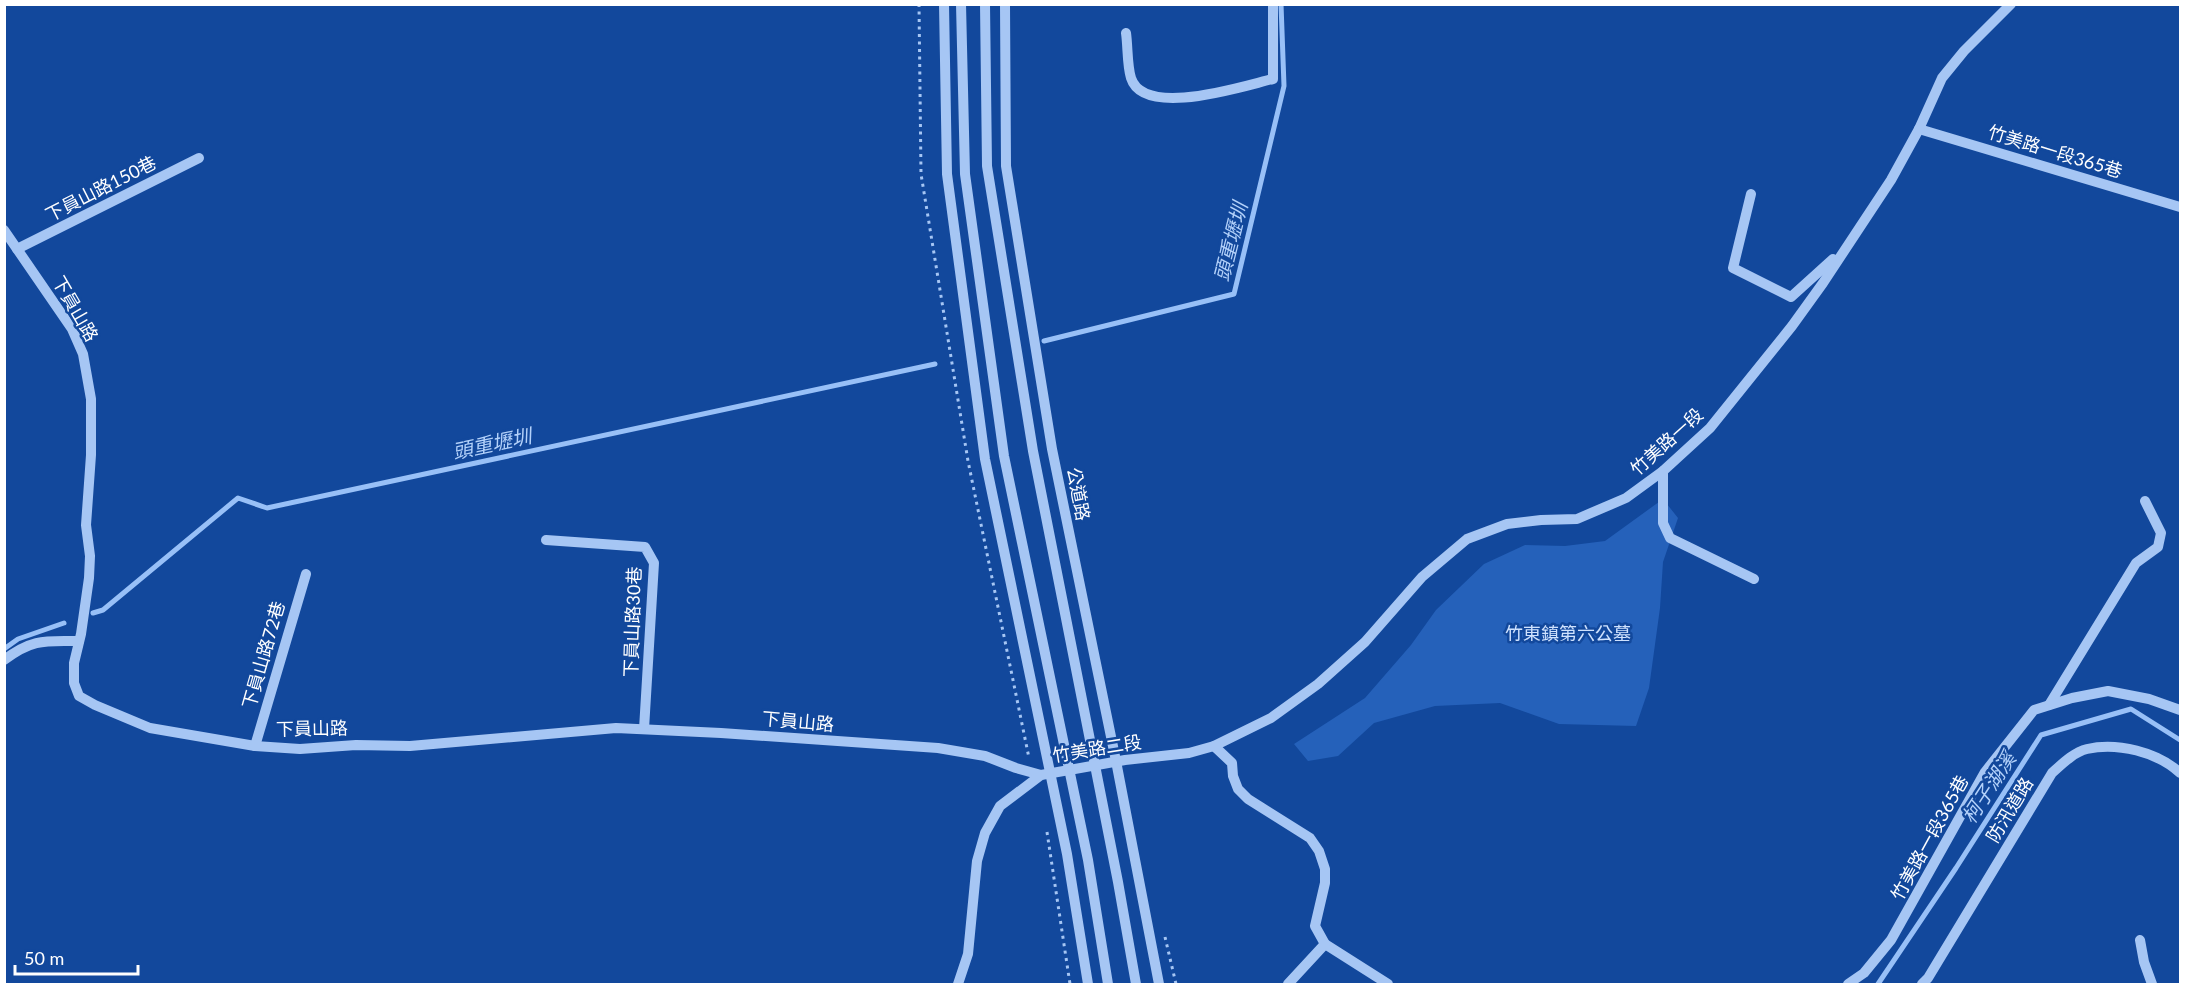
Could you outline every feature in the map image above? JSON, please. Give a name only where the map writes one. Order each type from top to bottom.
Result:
[{"type":"street","points":[[944,4],[947,174],[985,459],[1045,774],[1067,854],[1088,984]]},
{"type":"street","points":[[961,4],[965,174],[1003,444],[1088,860],[1108,984]]},
{"type":"street","name":"公道路","points":[[985,4],[987,166],[1033,451],[1136,984]]},
{"type":"street","name":"公道路","points":[[1005,4],[1006,166],[1052,449],[1159,984]]},
{"type":"street","points":[[1126,33],[1131,80],[1143,93],[1160,97],[1222,93],[1237,87],[1273,79],[1273,4]]},
{"type":"street","name":"竹美路一段","points":[[1214,746],[1271,718],[1318,684],[1365,642],[1422,577],[1467,539],[1507,524],[1577,519],[1626,498],[1663,471],[1710,428],[1792,326],[1891,180],[1919,129],[1942,78],[1964,51],[2011,4]]},
{"type":"street","name":"竹美路一段365巷","points":[[1919,129],[2181,207]]},
{"type":"street","name":"下員山路150巷","points":[[17,249],[199,158]]},
{"type":"street","points":[[1751,194],[1733,268],[1791,297],[1844,249]]},
{"type":"street","name":"下員山路","points":[[4,230],[72,329],[83,354],[91,399],[91,455],[86,525],[90,556],[89,578],[74,663],[74,683],[79,696],[150,728],[255,746],[300,749],[356,745],[410,746],[616,728],[938,748],[985,756],[1016,768],[1045,774]]},
{"type":"street","points":[[1663,471],[1663,523],[1670,538],[1754,579]]},
{"type":"street","points":[[2049,705],[2136,562],[2158,547],[2161,533],[2145,501]]},
{"type":"street","name":"下員山路30巷","points":[[546,540],[645,547],[654,563],[644,729]]},
{"type":"street","name":"下員山路72巷","points":[[255,746],[306,574]]},
{"type":"street","points":[[4,660],[21,647],[44,641],[79,641]]},
{"type":"street","name":"竹美路一段365巷","points":[[1848,984],[1864,974],[1891,940],[1985,772],[2034,710],[2072,698],[2108,691],[2149,699],[2181,710]]},
{"type":"street","points":[[1214,746],[1232,763],[1233,776],[1238,789],[1248,799],[1310,838],[1319,851],[1325,869],[1325,883],[1315,926],[1325,944],[1388,984]]},
{"type":"street","name":"竹美路二段","points":[[958,984],[968,954],[978,861],[985,834],[1000,806],[1045,774],[1116,761],[1189,753],[1214,746]]},
{"type":"street","name":"防汛道路","points":[[1922,984],[1929,978],[2052,773],[2067,760],[2085,749],[2110,747],[2157,757],[2181,773]]},
{"type":"street","points":[[2140,940],[2144,962],[2152,984]]},
{"type":"street","points":[[1288,984],[1325,944]]},
{"type":"green space","name":"竹東鎮第六公墓","points":[[1663,499],[1678,518],[1663,562],[1660,608],[1649,688],[1636,726],[1559,724],[1500,703],[1435,706],[1374,723],[1338,756],[1308,761],[1294,744],[1365,698],[1411,645],[1436,610],[1484,564],[1525,545],[1565,546],[1605,541]]},
{"type":"waterway","name":"頭重壢圳","points":[[1044,341],[1234,294],[1284,86],[1281,4]]},
{"type":"waterway","name":"頭重壢圳","points":[[93,613],[103,610],[238,498],[267,508],[935,364]]},
{"type":"waterway","name":"頭重壢圳","points":[[4,649],[18,639],[64,623]]},
{"type":"waterway","name":"柯子湖溪","points":[[1878,984],[2041,735],[2131,709],[2180,740]]}]
